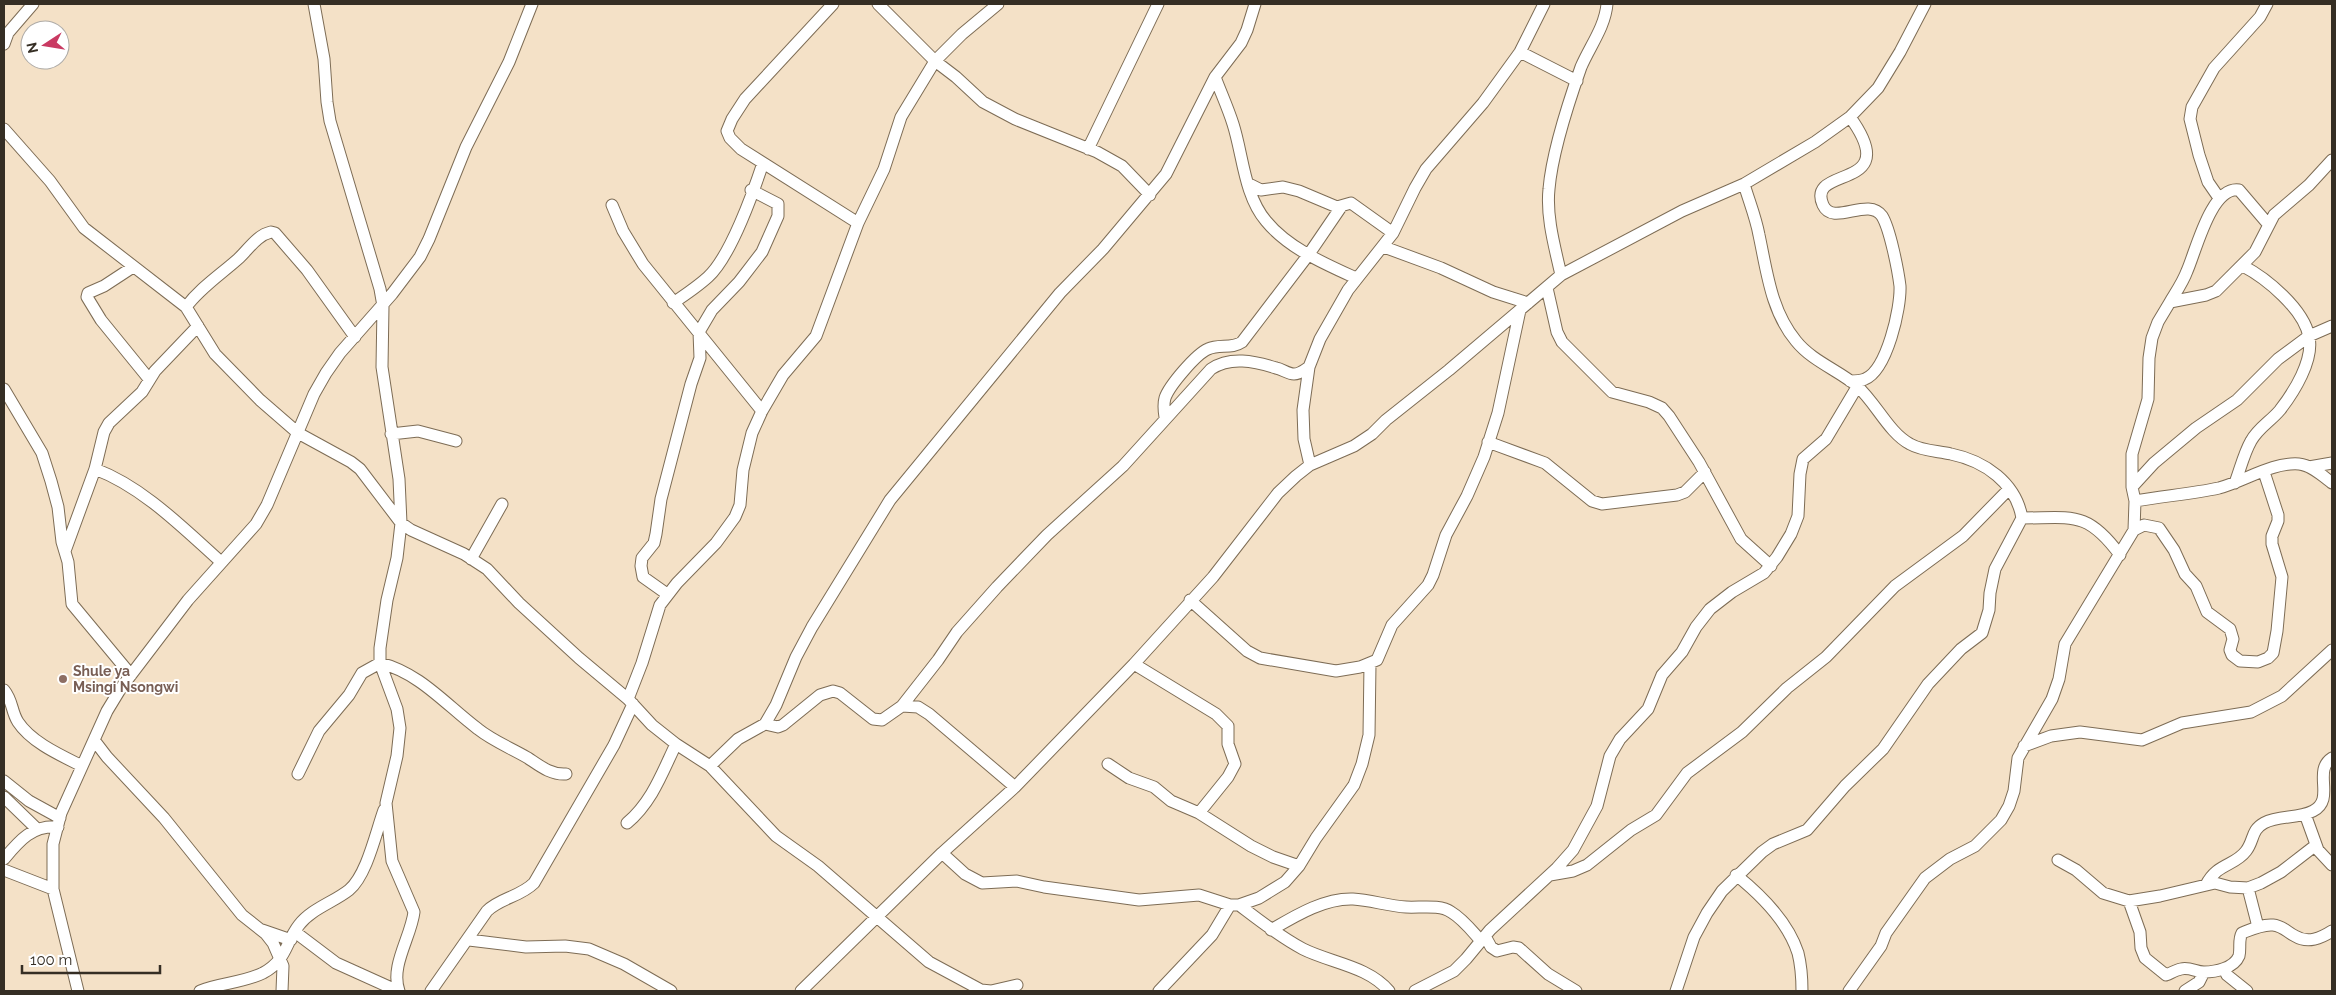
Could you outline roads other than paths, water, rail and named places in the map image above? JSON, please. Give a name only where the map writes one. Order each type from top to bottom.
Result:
[{"type":"street","points":[[4,44],[8,33],[32,4]]},
{"type":"street","points":[[200,991],[259,974],[281,958],[293,936],[308,916],[336,900],[355,884],[372,847],[386,803],[397,756],[400,728],[397,710],[380,663],[381,635],[397,558],[401,523],[399,479],[382,367],[382,306],[377,275],[330,121],[324,59],[314,4]]},
{"type":"street","points":[[78,991],[53,889],[53,844],[59,823],[82,766],[107,711],[131,675],[188,600],[220,562],[246,536],[262,515],[314,394],[326,372],[405,278],[429,239],[466,147],[508,62],[532,4]]},
{"type":"street","points":[[833,4],[745,99],[732,119],[727,131],[730,138],[741,149],[858,223]]},
{"type":"street","points":[[878,4],[935,61],[983,102],[1015,119],[1088,149],[1122,166],[1150,195]]},
{"type":"street","points":[[432,991],[490,908],[520,894],[534,883],[614,745],[660,605],[667,594],[716,544],[735,517],[740,505],[746,452],[762,410],[788,368],[816,336],[858,223],[878,182],[901,117],[935,61],[962,34],[998,4]]},
{"type":"street","points":[[1088,149],[1158,4]]},
{"type":"street","points":[[710,766],[738,739],[764,724],[776,704],[796,657],[812,627],[884,510],[939,438],[989,381],[1060,293],[1150,195],[1166,174],[1215,77],[1240,43],[1247,30],[1254,4]]},
{"type":"street","points":[[1310,466],[1304,438],[1303,410],[1309,367],[1320,339],[1356,278],[1384,247],[1393,233],[1426,169],[1483,103],[1520,52],[1544,4]]},
{"type":"street","points":[[1561,275],[1549,212],[1549,189],[1568,108],[1577,81],[1602,26],[1606,4]]},
{"type":"street","points":[[802,991],[942,853],[1015,787],[1134,664],[1190,600],[1213,577],[1278,492],[1310,466],[1354,446],[1372,434],[1386,420],[1449,370],[1561,275],[1682,211],[1744,184],[1815,142],[1850,117],[1878,88],[1900,52],[1924,4]]},
{"type":"street","points":[[2219,198],[2208,182],[2199,155],[2190,119],[2192,107],[2214,68],[2260,17],[2267,4]]},
{"type":"street","points":[[1520,52],[1577,81]]},
{"type":"street","points":[[1215,77],[1233,124],[1257,208],[1267,222],[1309,254],[1356,278]]},
{"type":"street","points":[[1415,991],[1454,971],[1483,939],[1550,875],[1573,850],[1592,819],[1607,764],[1614,749],[1648,709],[1662,675],[1682,652],[1699,621],[1716,604],[1764,573],[1771,566],[1796,523],[1803,459],[1826,439],[1854,384],[1866,379],[1882,361],[1896,314],[1900,286],[1889,237],[1882,217],[1878,213],[1859,209],[1838,214],[1827,211],[1823,204],[1822,195],[1825,187],[1834,180],[1860,170],[1866,165],[1867,158],[1864,140],[1850,117]]},
{"type":"street","points":[[4,129],[50,181],[84,228],[114,249],[133,267],[186,307],[210,347],[228,368],[268,408],[298,433],[352,462],[360,469],[401,523],[487,569],[519,604],[630,701],[652,725],[676,744],[710,766],[776,836],[818,866],[929,962],[981,990],[991,991],[1017,985]]},
{"type":"street","points":[[2170,302],[2206,295],[2216,290],[2243,266],[2255,252],[2268,224],[2284,205],[2309,185],[2332,160]]},
{"type":"street","points":[[673,303],[702,282],[718,266],[733,237],[763,163]]},
{"type":"street","points":[[1249,184],[1261,190],[1283,187],[1341,207]]},
{"type":"street","points":[[1676,991],[1689,951],[1707,913],[1736,875],[1773,844],[1807,830],[1845,786],[1883,749],[1928,684],[1961,649],[1982,633],[1989,610],[1990,593],[1995,570],[2022,518],[2017,500],[2001,477],[1978,464],[1952,454],[1912,445],[1901,438],[1878,408],[1854,384],[1803,348],[1782,319],[1770,290],[1759,234],[1744,184]]},
{"type":"street","points":[[1849,991],[1881,946],[1886,933],[1925,878],[1950,859],[1975,846],[2001,820],[2009,806],[2014,791],[2018,758],[2052,699],[2059,679],[2065,644],[2134,530],[2135,501],[2132,487],[2132,454],[2148,399],[2149,358],[2152,338],[2158,322],[2187,273],[2202,230],[2219,198],[2234,189],[2239,190],[2268,224]]},
{"type":"street","points":[[667,594],[643,577],[642,558],[654,543],[661,499],[691,384],[700,358],[702,348],[699,332],[712,310],[757,261],[778,216],[778,204],[751,190]]},
{"type":"street","points":[[1165,417],[1164,404],[1166,397],[1182,374],[1208,349],[1238,345],[1242,342],[1309,254],[1341,207],[1351,203],[1393,233]]},
{"type":"street","points":[[612,205],[623,231],[643,264],[762,410]]},
{"type":"street","points":[[186,307],[197,293],[237,260],[259,238],[271,232],[307,270],[355,337]]},
{"type":"street","points":[[1384,247],[1441,268],[1524,306]]},
{"type":"street","points":[[2235,483],[2252,440],[2280,410],[2302,372],[2309,351],[2309,336],[2300,317],[2274,286],[2243,266]]},
{"type":"street","points":[[133,267],[104,286],[88,293],[87,297],[101,320],[149,379]]},
{"type":"street","points":[[1547,288],[1562,342],[1612,392],[1662,408],[1677,425],[1741,539],[1771,566]]},
{"type":"street","points":[[1190,600],[1247,651],[1260,658],[1329,671],[1342,671],[1370,664],[1377,660],[1397,618],[1428,585],[1444,540],[1467,496],[1488,442],[1502,393],[1518,312],[1524,306]]},
{"type":"street","points":[[64,551],[95,469],[104,432],[109,423],[142,392],[149,379],[198,326]]},
{"type":"street","points":[[2132,487],[2154,463],[2181,440],[2237,400],[2271,366],[2309,336],[2332,326]]},
{"type":"street","points":[[764,724],[778,727],[783,725],[820,695],[833,691],[840,693],[873,719],[882,720],[902,706],[957,632],[997,587],[1047,535],[1123,466],[1165,417],[1211,369],[1221,362],[1252,362],[1297,374],[1309,367]]},
{"type":"street","points":[[4,389],[42,453],[58,507],[64,551],[68,562],[73,607],[131,675]]},
{"type":"street","points":[[391,434],[418,431],[456,441]]},
{"type":"street","points":[[1488,442],[1545,462],[1592,501],[1602,504],[1677,495],[1685,492],[1705,472]]},
{"type":"street","points":[[2309,467],[2332,463]]},
{"type":"street","points":[[2135,501],[2176,496],[2235,483],[2287,464],[2300,464],[2309,467],[2330,480]]},
{"type":"street","points":[[95,469],[123,482],[155,504],[220,562]]},
{"type":"street","points":[[2134,530],[2144,526],[2159,528],[2174,550],[2185,574],[2196,586],[2207,612],[2230,629],[2232,639],[2230,650],[2232,656],[2240,661],[2263,661],[2268,658],[2275,648],[2282,577],[2272,544],[2272,536],[2278,522],[2278,515],[2264,472]]},
{"type":"street","points":[[1550,875],[1573,871],[1588,865],[1630,830],[1656,815],[1687,773],[1742,732],[1787,688],[1826,657],[1894,586],[1963,536],[2009,489]]},
{"type":"street","points":[[471,559],[502,504]]},
{"type":"street","points":[[2022,518],[2067,518],[2086,521],[2100,531],[2120,555]]},
{"type":"street","points":[[2023,747],[2051,736],[2080,732],[2142,740],[2182,723],[2251,712],[2282,696],[2332,650]]},
{"type":"street","points":[[298,774],[319,731],[349,695],[362,673],[380,663],[396,667],[410,675],[496,742],[548,771],[566,774]]},
{"type":"street","points":[[1134,664],[1216,714],[1228,726],[1228,744],[1235,764],[1228,777],[1199,813]]},
{"type":"street","points":[[1159,991],[1212,936],[1235,905],[1271,891],[1284,882],[1299,866],[1316,838],[1354,785],[1362,764],[1369,735],[1370,664]]},
{"type":"street","points":[[4,690],[11,699],[16,719],[25,730],[44,745],[82,766]]},
{"type":"street","points":[[902,706],[918,707],[929,714],[1015,787]]},
{"type":"street","points":[[94,740],[107,757],[164,818],[221,891],[249,922],[273,943],[281,958],[284,980],[282,991]]},
{"type":"street","points":[[627,823],[641,812],[676,744]]},
{"type":"street","points":[[2206,885],[2211,874],[2246,852],[2257,828],[2265,822],[2313,812],[2324,800],[2326,793],[2323,775],[2324,766],[2332,758]]},
{"type":"street","points":[[1108,764],[1129,778],[1154,787],[1171,801],[1199,813],[1252,846],[1273,857],[1299,866]]},
{"type":"street","points":[[4,781],[29,802],[59,823]]},
{"type":"street","points":[[4,797],[37,829]]},
{"type":"street","points":[[260,930],[293,936],[336,963],[398,991],[397,977],[414,912],[392,862],[386,803]]},
{"type":"street","points":[[2305,814],[2316,845],[2326,860],[2332,865]]},
{"type":"street","points":[[4,859],[24,836],[37,829],[59,823]]},
{"type":"street","points":[[2058,860],[2076,870],[2102,894],[2129,901],[2215,883],[2230,887],[2248,888],[2281,872],[2316,845]]},
{"type":"street","points":[[942,853],[965,874],[982,883],[1017,881],[1044,888],[1139,900],[1199,895],[1235,905],[1271,930],[1305,950],[1335,960],[1381,982],[1389,991]]},
{"type":"street","points":[[4,870],[53,889]]},
{"type":"street","points":[[1736,875],[1764,899],[1793,942],[1798,954],[1802,991]]},
{"type":"street","points":[[2248,888],[2258,927]]},
{"type":"street","points":[[1271,930],[1312,908],[1338,900],[1351,899],[1379,902],[1397,907],[1434,907],[1450,910],[1497,951],[1513,947],[1519,948],[1548,974],[1576,991]]},
{"type":"street","points":[[2129,901],[2140,932],[2141,948],[2145,958],[2166,975],[2180,969],[2190,968],[2204,972],[2224,969],[2234,963],[2238,956],[2242,933],[2258,927],[2279,927],[2295,937],[2309,940],[2320,938],[2332,931]]},
{"type":"street","points":[[469,940],[526,948],[565,946],[589,949],[624,964],[671,991]]},
{"type":"street","points":[[2224,969],[2227,974],[2247,991]]},
{"type":"street","points":[[2185,991],[2199,982],[2204,972]]},
{"type":"street","points":[[368,979],[369,991]]},
{"type":"place","name":"Shule ya Msingi Nsongwi","points":[[63,679]]}]
